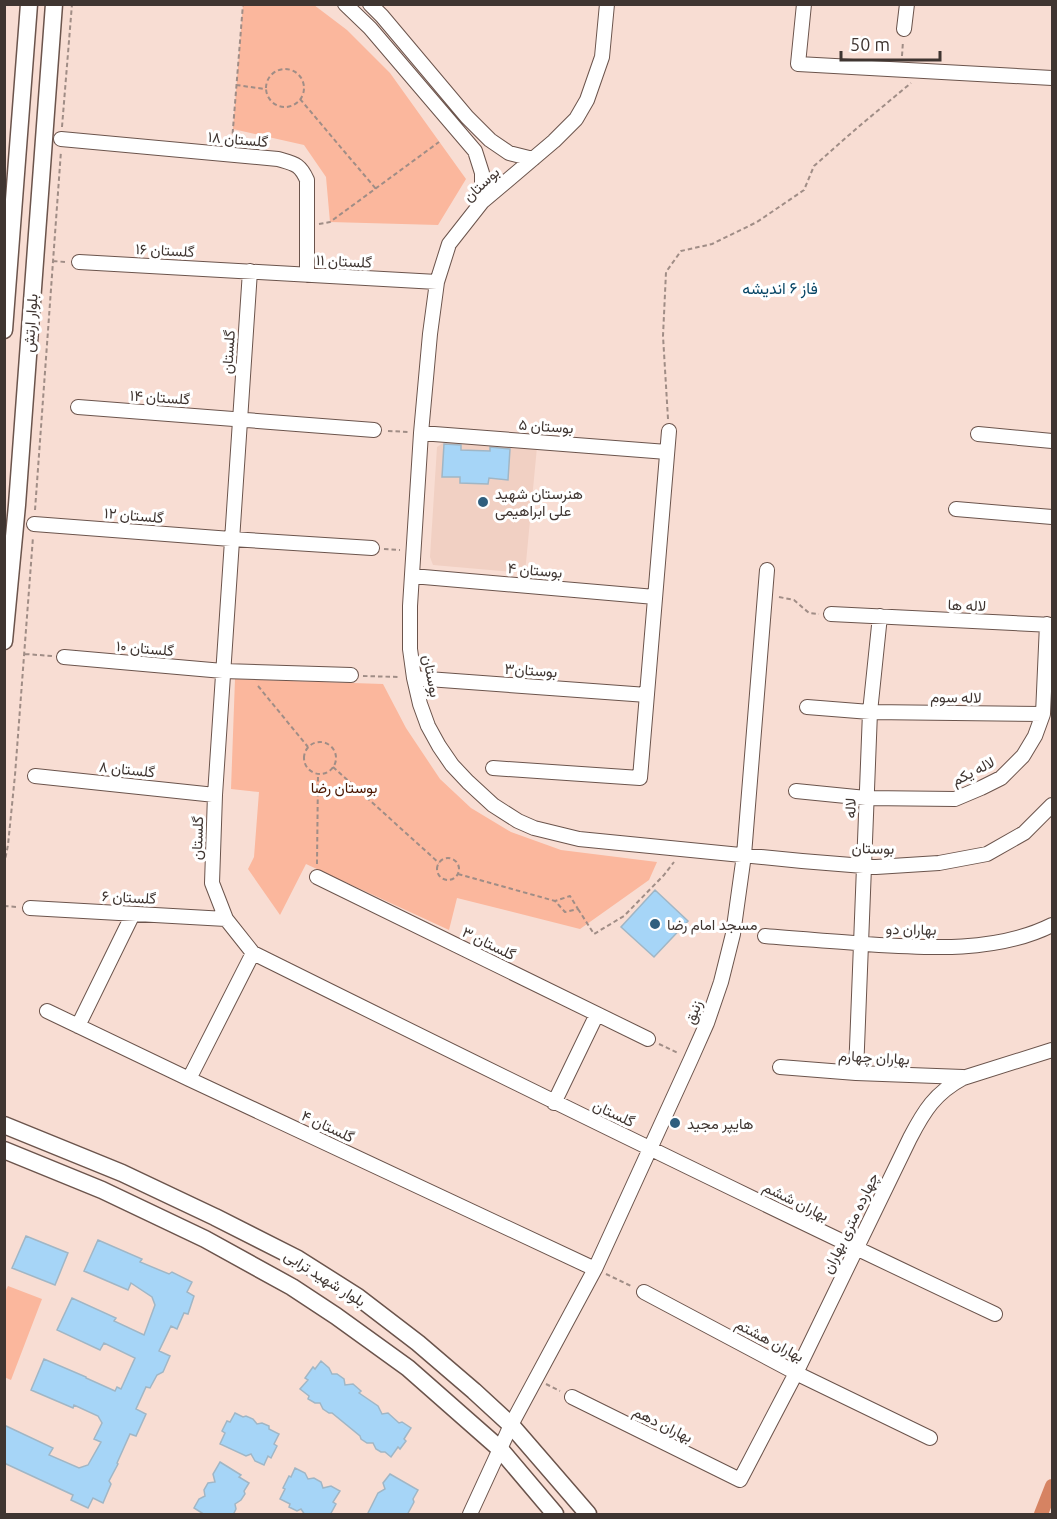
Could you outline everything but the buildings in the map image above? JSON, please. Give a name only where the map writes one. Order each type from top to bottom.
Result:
[{"type":"main road","name":"بلوار ارتش","points":[[4,330],[29,4]]},
{"type":"main road","name":"بلوار ارتش","points":[[4,641],[10,524],[54,4]]},
{"type":"main road","name":"بلوار شهید ترابی","points":[[4,1125],[122,1173],[214,1217],[298,1259],[358,1297],[418,1343],[511,1425],[588,1515]]},
{"type":"main road","name":"بلوار شهید ترابی","points":[[4,1150],[102,1190],[177,1225],[245,1260],[336,1316],[408,1368],[500,1449],[555,1515]]},
{"type":"street","points":[[345,4],[370,28],[475,151],[482,173],[482,202]]},
{"type":"street","points":[[370,4],[467,117],[490,140],[509,153],[533,159]]},
{"type":"street","name":"بوستان","points":[[607,4],[602,57],[587,100],[576,118],[554,141],[482,202],[449,243],[437,282],[421,433],[410,606],[410,649],[420,704],[439,746],[468,782],[493,805],[518,821],[579,839],[744,855],[876,867],[939,863],[987,854],[1024,832],[1053,805]]},
{"type":"street","points":[[804,4],[798,64],[1053,78]]},
{"type":"street","points":[[904,29],[907,4]]},
{"type":"street","points":[[456,129],[465,129],[468,125],[467,117]]},
{"type":"street","name":"گلستان ۱۸","points":[[61,139],[278,159],[296,164],[302,169],[307,180],[307,275]]},
{"type":"street","name":"گلستان ۱۶","points":[[79,262],[250,271]]},
{"type":"street","name":"گلستان ۱۱","points":[[250,271],[437,282]]},
{"type":"street","name":"گلستان","points":[[250,271],[214,795],[212,883],[226,919],[253,953],[554,1103],[650,1148]]},
{"type":"street","name":"گلستان ۱۴","points":[[78,407],[374,430]]},
{"type":"street","points":[[493,768],[640,778],[669,431]]},
{"type":"street","name":"بوستان ۵","points":[[421,433],[667,452]]},
{"type":"street","points":[[978,434],[1053,441]]},
{"type":"street","points":[[957,509],[1053,517]]},
{"type":"street","name":"گلستان ۱۲","points":[[34,524],[372,548]]},
{"type":"street","name":"زنبق","points":[[470,1515],[511,1425],[595,1269],[707,1023],[721,982],[733,934],[744,855],[767,570]]},
{"type":"street","name":"بوستان ۴","points":[[412,576],[655,597]]},
{"type":"street","name":"لاله ها","points":[[831,614],[1050,624]]},
{"type":"street","name":"لاله","points":[[856,1073],[870,712],[880,616]]},
{"type":"street","name":"لاله یکم","points":[[796,791],[866,798],[955,799],[1001,777],[1023,756],[1035,736],[1043,714],[1050,624]]},
{"type":"street","name":"گلستان ۱۰","points":[[64,657],[223,671],[351,675]]},
{"type":"street","name":"بوستان۳","points":[[414,678],[647,695]]},
{"type":"street","name":"لاله سوم","points":[[807,707],[870,712],[1043,714]]},
{"type":"street","name":"گلستان ۸","points":[[35,776],[214,795]]},
{"type":"street","name":"گلستان ۳","points":[[316,877],[648,1039]]},
{"type":"street","name":"گلستان ۶","points":[[30,908],[226,919]]},
{"type":"street","points":[[78,1026],[133,914]]},
{"type":"street","name":"بهاران دو","points":[[765,936],[908,947],[977,946],[1020,937],[1053,925]]},
{"type":"street","points":[[189,1079],[253,953]]},
{"type":"street","name":"گلستان ۴","points":[[47,1011],[595,1269]]},
{"type":"street","points":[[554,1103],[597,1014]]},
{"type":"street","name":"چهارده متری بهاران","points":[[740,1480],[796,1373],[921,1117],[931,1102],[951,1084],[967,1077],[1053,1050]]},
{"type":"street","name":"بهاران چهارم","points":[[780,1067],[856,1073],[967,1077]]},
{"type":"street","name":"بهاران ششم","points":[[650,1148],[995,1314]]},
{"type":"street","name":"بهاران هشتم","points":[[644,1292],[796,1373],[930,1438]]},
{"type":"street","name":"بهاران دهم","points":[[572,1397],[740,1480]]},
{"type":"path","points":[[4,865],[8,845],[24,654],[72,4]]},
{"type":"path","points":[[231,155],[243,4]]},
{"type":"path","points":[[901,70],[904,29]]},
{"type":"path","points":[[280,69],[297,73],[304,88],[300,99],[289,106],[276,105],[271,101],[265,89],[269,76],[280,69]]},
{"type":"path","points":[[669,431],[663,336],[666,272],[681,251],[712,243],[758,222],[804,190],[814,166],[856,128],[926,71]]},
{"type":"path","points":[[236,85],[265,89]]},
{"type":"path","points":[[300,99],[376,189]]},
{"type":"path","points":[[308,227],[330,222],[439,142]]},
{"type":"path","points":[[374,430],[421,433]]},
{"type":"path","points":[[372,548],[414,551]]},
{"type":"path","points":[[765,593],[794,600],[809,613],[831,614]]},
{"type":"path","points":[[24,654],[64,657]]},
{"type":"path","points":[[246,672],[309,747]]},
{"type":"path","points":[[351,675],[414,678]]},
{"type":"path","points":[[322,742],[332,747],[336,757],[333,767],[329,771],[318,774],[310,770],[305,761],[309,747],[322,742]]},
{"type":"path","points":[[333,767],[439,863]]},
{"type":"path","points":[[316,877],[318,774]]},
{"type":"path","points":[[555,901],[570,896],[594,934],[624,916],[664,875],[683,849]]},
{"type":"path","points":[[445,859],[452,859],[458,864],[458,874],[453,879],[443,879],[438,874],[439,863],[445,859]]},
{"type":"path","points":[[458,874],[555,901],[565,912],[578,909]]},
{"type":"path","points":[[648,1039],[691,1059]]},
{"type":"path","points":[[595,1269],[644,1292]]},
{"type":"path","points":[[536,1379],[572,1397]]},
{"type":"shaded area","name":"هنرستان شهید علی ابراهیمی","points":[[449,439],[537,447],[525,573],[433,565],[430,557],[437,447]]},
{"type":"green space","points":[[243,5],[314,5],[347,30],[390,73],[466,179],[438,225],[330,222],[326,177],[304,145],[233,129]]},
{"type":"green space","name":"بوستان رضا","points":[[235,679],[383,684],[406,728],[440,779],[471,808],[511,832],[561,850],[657,862],[649,880],[580,929],[457,898],[449,930],[306,864],[280,915],[248,869],[254,857],[259,792],[231,789]]},
{"type":"green space","points":[[8,1286],[42,1299],[11,1380],[4,1377],[4,1294]]},
{"type":"waterway","points":[[1041,1514],[1052,1486]]},
{"type":"place","name":"هنرستان شهید علی ابراهیمی","points":[[483,502]]},
{"type":"place","name":"مسجد امام رضا","points":[[655,924]]},
{"type":"place","name":"هایپر مجید","points":[[675,1123]]},
{"type":"district","name":"فاز ۶ اندیشه","points":[[780,288]]}]
